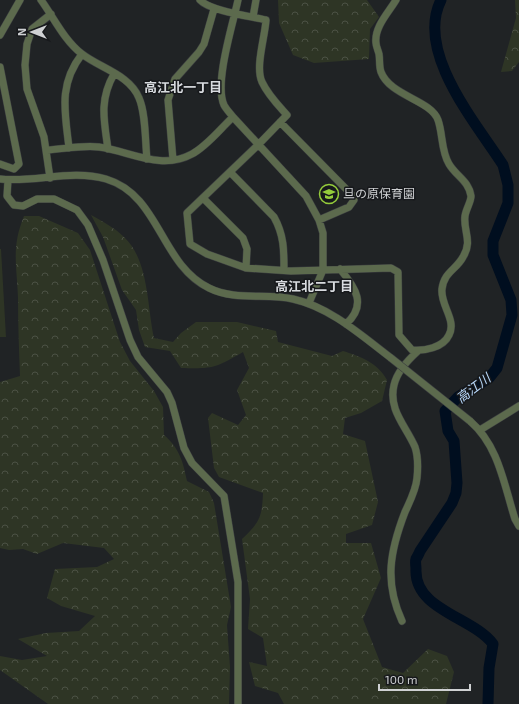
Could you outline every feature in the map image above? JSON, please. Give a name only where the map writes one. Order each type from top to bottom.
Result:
[{"type":"street","points":[[0,35],[20,0]]},
{"type":"street","points":[[41,0],[64,34],[82,54],[132,86],[139,98],[147,159]]},
{"type":"street","points":[[200,0],[204,4],[214,9],[236,12],[266,20],[260,63],[261,81],[272,98],[287,115],[187,213],[190,244],[207,254],[246,268],[284,270],[390,268],[398,272],[399,335],[412,350],[418,350],[443,343],[450,335],[450,317],[444,305],[442,290],[446,275],[456,267],[464,257],[468,239],[465,217],[471,198],[469,186],[448,164],[444,152],[438,119],[425,106],[399,92],[389,83],[381,72],[376,42],[377,30],[396,0]]},
{"type":"street","points":[[238,0],[222,72],[221,83],[224,104],[233,117],[306,196],[319,220],[323,233],[322,270],[309,303]]},
{"type":"street","points":[[253,17],[256,0]]},
{"type":"street","points":[[173,160],[168,100],[174,80],[199,52],[204,44],[214,9]]},
{"type":"street","points":[[50,178],[47,150],[42,126],[27,88],[24,65],[27,44],[32,28],[51,14]]},
{"type":"street","points":[[69,148],[64,104],[66,84],[73,66],[82,54]]},
{"type":"street","points":[[0,67],[19,164],[14,169],[0,164]]},
{"type":"street","points":[[108,150],[103,105],[106,91],[114,74]]},
{"type":"street","points":[[47,150],[90,147],[147,159],[173,160],[192,154],[233,117]]},
{"type":"street","points":[[280,122],[353,196],[354,200],[349,207],[319,220]]},
{"type":"street","points":[[230,172],[274,217],[284,244],[284,270]]},
{"type":"street","points":[[0,179],[50,178],[82,175],[106,179],[126,189],[144,205],[174,258],[194,279],[210,289],[229,294],[292,299],[309,303],[346,324],[391,358],[480,430],[494,451],[515,519],[519,526]]},
{"type":"street","points":[[8,180],[7,196],[14,205],[23,206],[37,199],[54,199],[77,210],[88,225],[103,260],[130,340],[138,357],[167,392],[174,409],[184,448],[192,463],[224,496],[238,582],[238,704]]},
{"type":"street","points":[[203,198],[243,238],[247,249],[246,268]]},
{"type":"street","points":[[340,269],[355,291],[359,301],[358,308],[346,324]]},
{"type":"street","points":[[402,621],[391,592],[391,563],[393,546],[417,479],[417,459],[415,448],[398,418],[393,403],[394,385],[400,373],[418,350]]},
{"type":"street","points":[[480,430],[519,406]]},
{"type":"green space","points":[[278,0],[367,0],[379,17],[370,29],[369,59],[314,63],[293,55],[279,23]]},
{"type":"green space","points":[[515,0],[519,0],[519,62],[512,71],[501,72],[516,18]]},
{"type":"green space","points":[[91,215],[124,237],[138,258],[146,284],[154,338],[173,342],[181,333],[196,322],[237,322],[276,331],[278,342],[332,356],[343,351],[350,353],[373,364],[383,374],[387,380],[382,401],[361,413],[345,418],[343,434],[365,441],[378,502],[372,525],[346,534],[346,543],[371,543],[381,578],[363,619],[382,667],[403,673],[428,649],[447,656],[454,672],[446,704],[284,704],[278,693],[255,686],[249,662],[267,666],[263,638],[248,629],[250,599],[242,539],[253,528],[259,519],[262,508],[263,493],[219,477],[214,468],[208,418],[212,413],[238,425],[246,415],[237,390],[249,368],[243,352],[220,364],[207,368],[181,368],[170,351],[145,347],[139,330],[136,310],[122,290],[103,237]]},
{"type":"green space","points":[[24,216],[39,216],[78,233],[90,250],[120,342],[130,361],[154,391],[163,407],[164,435],[174,445],[180,456],[187,481],[209,492],[214,503],[231,607],[227,625],[230,667],[229,704],[48,704],[0,670],[0,656],[22,660],[47,656],[18,639],[46,633],[79,631],[95,616],[61,606],[47,598],[55,569],[97,567],[114,559],[104,548],[63,543],[37,554],[23,549],[9,550],[0,548],[0,382],[20,376],[16,247],[17,238]]},
{"type":"green space","points":[[1,249],[6,337],[0,337]]},
{"type":"waterway","name":"高江川","points":[[441,0],[435,20],[436,42],[442,64],[452,86],[465,108],[503,165],[508,185],[508,203],[493,241],[493,255],[511,300],[512,315],[497,368],[489,378],[458,397],[445,411],[448,431],[454,441],[457,483],[456,493],[452,503],[420,551],[416,559],[416,564],[418,583],[424,594],[434,604],[484,635],[493,644],[489,668],[488,704]]},
{"type":"place","name":"旦の原保育園","points":[[329,194]]},
{"type":"district","name":"高江北一丁目","points":[[183,87]]},
{"type":"district","name":"高江北二丁目","points":[[314,286]]}]
